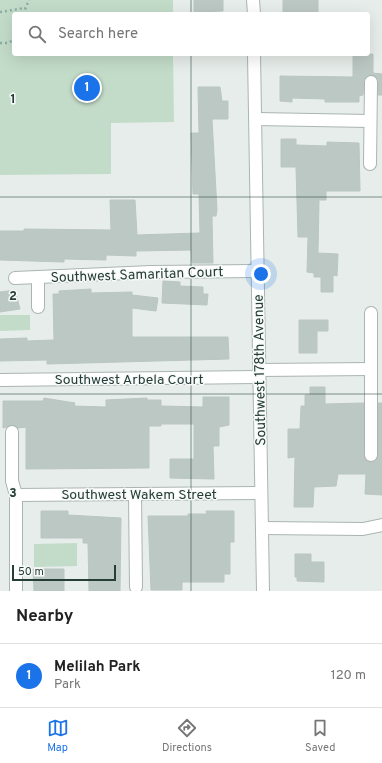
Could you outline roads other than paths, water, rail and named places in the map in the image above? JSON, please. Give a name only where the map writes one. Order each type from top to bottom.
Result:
[{"type":"street","points":[[253,0],[254,12]]},
{"type":"street","name":"Southwest 178th Avenue","points":[[254,56],[263,591]]},
{"type":"street","points":[[370,164],[371,82]]},
{"type":"street","points":[[256,120],[370,121]]},
{"type":"street","name":"Southwest Samaritan Court","points":[[15,278],[151,272],[258,271]]},
{"type":"street","points":[[38,277],[38,307]]},
{"type":"street","points":[[371,313],[371,455]]},
{"type":"street","name":"Southwest Arbela Court","points":[[0,380],[259,374],[371,369]]},
{"type":"street","points":[[12,432],[12,481],[16,495],[16,591]]},
{"type":"street","name":"Southwest Wakem Street","points":[[16,495],[261,493]]},
{"type":"street","points":[[135,494],[136,587]]},
{"type":"street","points":[[262,528],[363,529],[382,524]]},
{"type":"place","name":"Melilah Park","points":[[87,88]]}]
